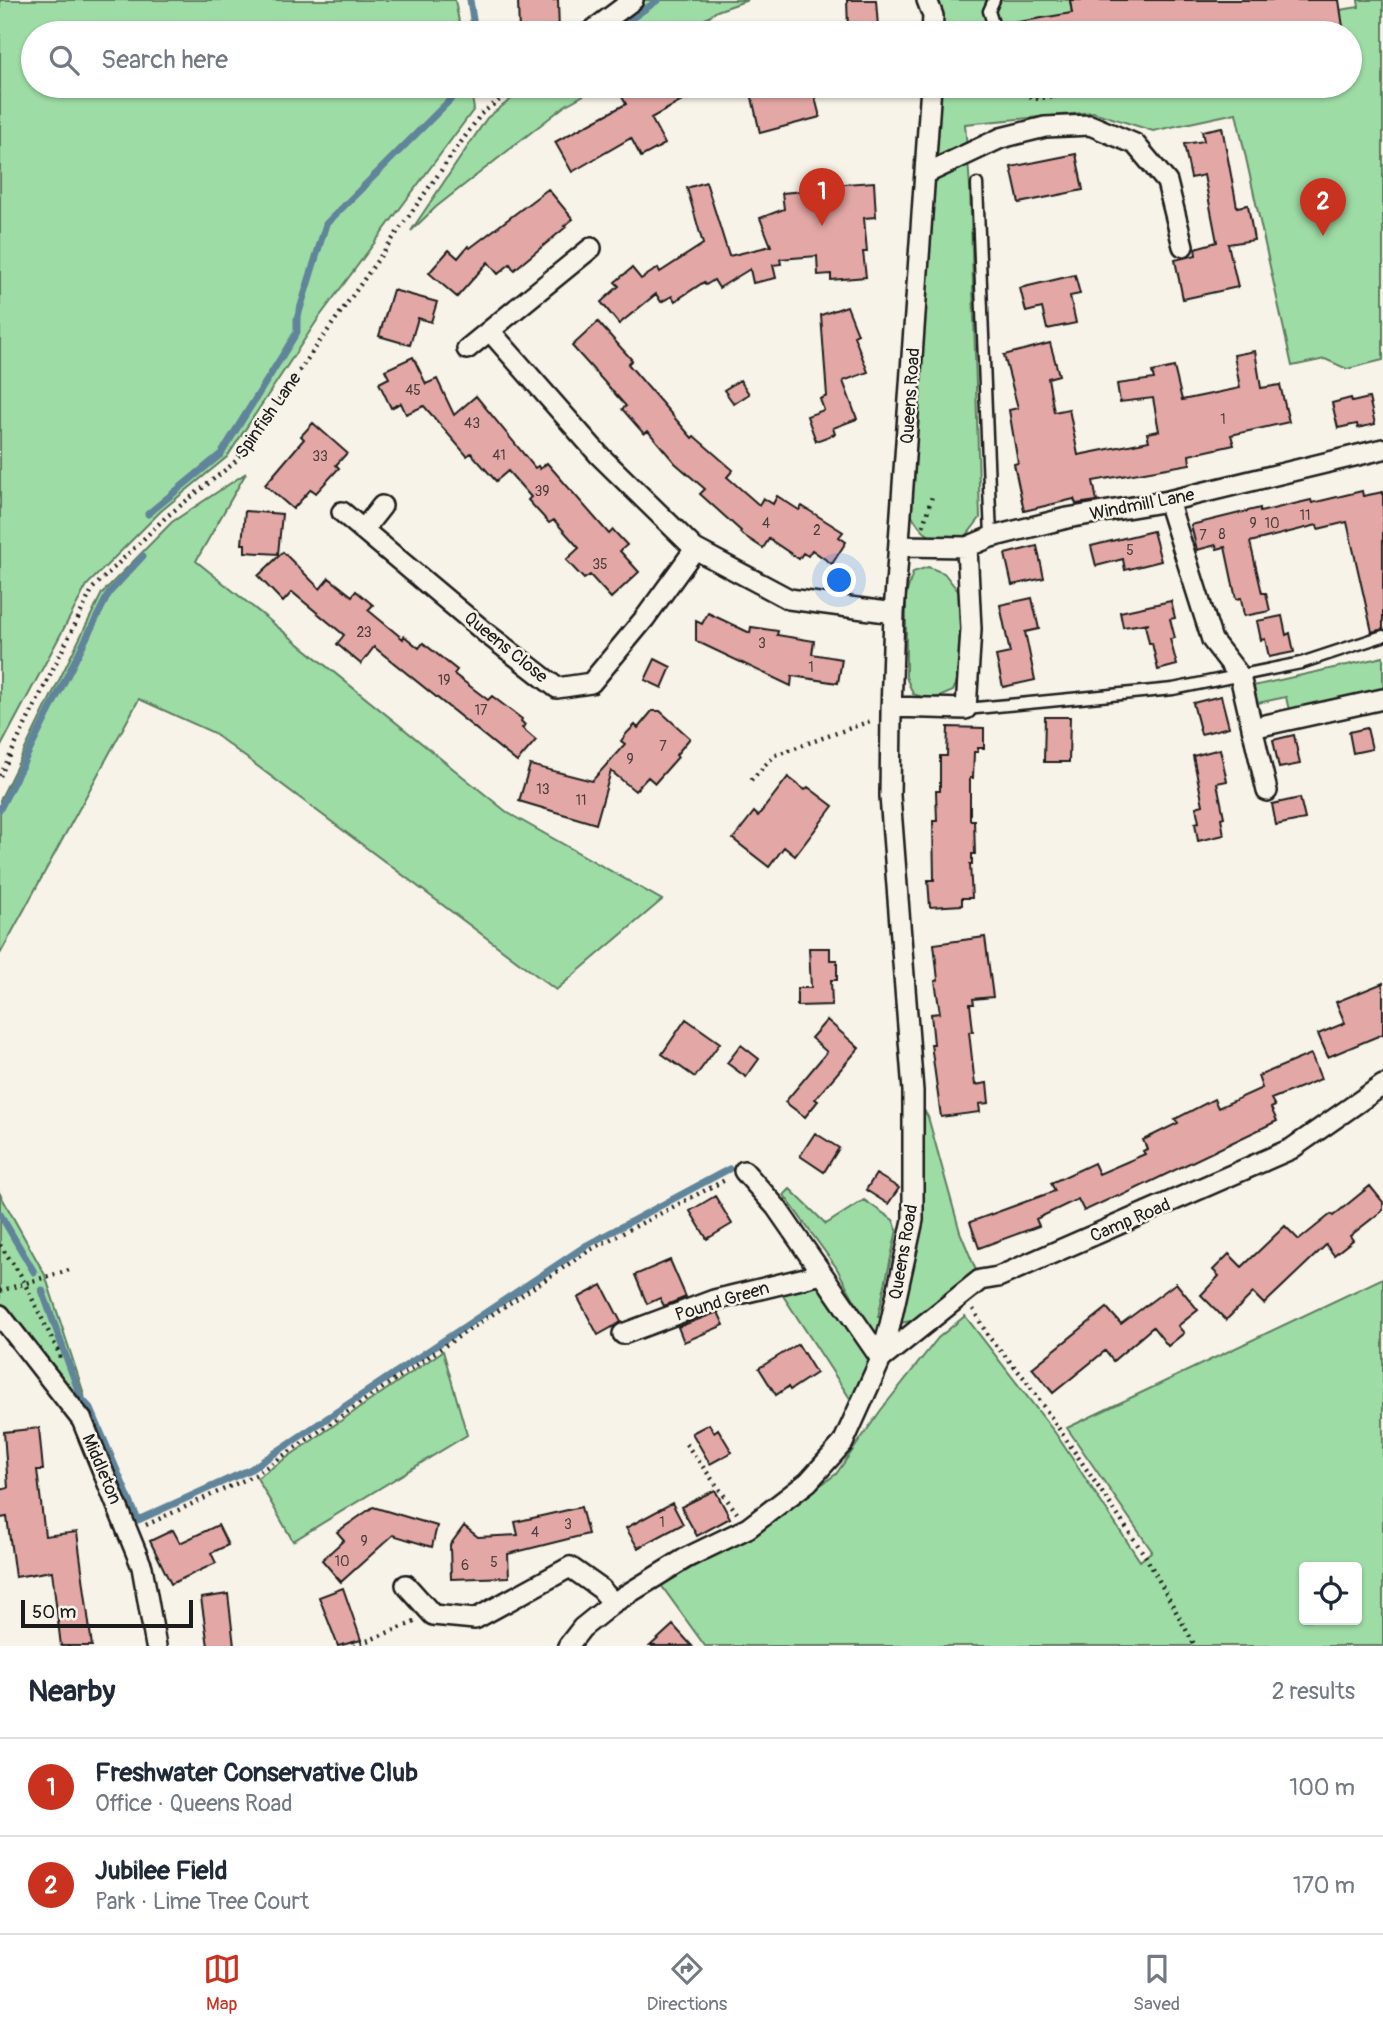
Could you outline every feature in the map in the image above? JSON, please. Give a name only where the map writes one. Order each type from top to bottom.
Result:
[{"type":"street","points":[[605,21],[633,0]]},
{"type":"street","points":[[927,0],[933,21]]},
{"type":"street","name":"Queens Road","points":[[568,1646],[582,1629],[613,1603],[686,1558],[748,1528],[808,1482],[843,1443],[881,1359],[913,1220],[913,1091],[890,796],[891,710],[894,613],[909,547],[930,98]]},
{"type":"street","points":[[925,174],[1001,138],[1045,127],[1090,125],[1135,144],[1167,181],[1183,246]]},
{"type":"street","points":[[467,349],[591,248]]},
{"type":"street","points":[[490,331],[600,456],[695,550],[789,599],[894,613]]},
{"type":"street","name":"Windmill Lane","points":[[909,547],[967,547],[992,537],[1067,518],[1168,501],[1383,449]]},
{"type":"street","points":[[1168,501],[1212,640],[1240,676],[1266,791]]},
{"type":"street","points":[[363,530],[382,506]]},
{"type":"street","name":"Queens Close","points":[[342,512],[486,633],[557,688],[591,683],[645,618],[695,550]]},
{"type":"street","points":[[891,710],[966,709],[971,629],[967,547]]},
{"type":"street","points":[[1252,729],[1383,699]]},
{"type":"street","name":"Camp Road","points":[[881,1359],[980,1280],[998,1277],[1291,1149],[1383,1085]]},
{"type":"street","points":[[744,1171],[776,1207],[881,1359]]},
{"type":"street","name":"Pound Green","points":[[623,1334],[714,1300],[822,1274]]},
{"type":"street","name":"Middleton","points":[[0,1315],[82,1420],[142,1567],[156,1646]]},
{"type":"street","points":[[406,1585],[433,1615],[475,1619],[570,1567],[601,1589],[613,1603]]},
{"type":"lane","points":[[992,21],[989,11],[994,0]]},
{"type":"lane","points":[[977,184],[992,537]]},
{"type":"lane","points":[[966,709],[1173,689],[1301,663],[1383,636]]},
{"type":"path","name":"Spinfish Lane","points":[[0,776],[93,588],[166,517],[234,463],[481,114],[502,98]]},
{"type":"path","points":[[909,547],[933,493]]},
{"type":"path","points":[[751,780],[775,755],[891,710]]},
{"type":"path","points":[[129,1533],[256,1475],[590,1250],[744,1171]]},
{"type":"path","points":[[0,1245],[25,1283],[59,1353],[61,1364]]},
{"type":"path","points":[[0,1291],[69,1270]]},
{"type":"path","points":[[964,1293],[988,1336],[1025,1379],[1146,1557],[1195,1646]]},
{"type":"path","points":[[686,1444],[748,1528]]},
{"type":"path","points":[[354,1646],[433,1615]]},
{"type":"green space","points":[[0,0],[455,0],[459,21],[21,21],[21,98],[472,98],[474,109],[320,316],[227,457],[161,511],[87,585],[0,748]]},
{"type":"green space","points":[[636,0],[748,0],[717,11],[702,21],[609,21]]},
{"type":"green space","points":[[930,0],[1070,0],[1072,13],[1027,21],[934,21]]},
{"type":"green space","points":[[1358,0],[1383,0],[1383,360],[1347,369],[1325,359],[1292,366],[1236,113],[1153,131],[1093,112],[965,124],[970,186],[980,518],[963,540],[944,541],[925,533],[910,512],[933,98],[1362,98],[1362,21],[1326,21],[1340,10],[1359,7]]},
{"type":"green space","points":[[513,98],[579,98],[436,207],[411,231],[487,118]]},
{"type":"green space","points":[[246,473],[196,561],[508,813],[662,900],[556,990],[212,732],[139,699],[0,954],[0,800],[102,593],[172,522]]},
{"type":"green space","points":[[928,567],[944,573],[958,591],[965,618],[964,665],[953,691],[932,700],[913,694],[906,677],[906,595],[913,572]]},
{"type":"green space","points":[[1383,657],[1383,694],[1290,715],[1286,697],[1253,704],[1249,687]]},
{"type":"green space","points":[[913,1091],[928,1117],[960,1232],[980,1280],[966,1282],[911,1321],[890,1325],[851,1400],[780,1291],[815,1280],[849,1322],[862,1314],[836,1267],[784,1195],[790,1189],[826,1224],[864,1200],[893,1220],[897,1230],[878,1317],[902,1317]]},
{"type":"green space","points":[[0,1194],[45,1275],[84,1394],[86,1414],[0,1303]]},
{"type":"green space","points":[[1383,1278],[1383,1646],[705,1646],[661,1585],[751,1535],[836,1474],[881,1410],[938,1338],[965,1316],[1056,1434],[1140,1561],[1152,1551],[1067,1428]]},
{"type":"green space","points":[[443,1351],[467,1435],[293,1541],[257,1478]]},
{"type":"building","points":[[518,0],[558,0],[559,21],[519,21]]},
{"type":"building","points":[[847,0],[876,0],[878,21],[848,21]]},
{"type":"building","points":[[1070,0],[1339,0],[1342,21],[1024,21],[1072,13]]},
{"type":"building","points":[[623,98],[687,98],[651,118],[665,144],[641,157],[631,138],[572,172],[555,142],[626,104]]},
{"type":"building","points":[[752,98],[815,98],[820,117],[760,133]]},
{"type":"building","points":[[1222,127],[1237,207],[1248,205],[1254,240],[1228,244],[1238,287],[1183,299],[1175,260],[1196,255],[1195,248],[1217,242],[1204,175],[1191,178],[1184,144],[1204,141],[1202,131]]},
{"type":"building","points":[[1076,154],[1083,190],[1019,203],[1011,167]]},
{"type":"building","points":[[706,182],[729,256],[771,246],[760,218],[784,209],[782,193],[815,190],[815,186],[874,182],[876,217],[864,218],[867,252],[863,252],[866,277],[831,280],[831,274],[818,275],[817,256],[780,259],[781,264],[773,265],[776,278],[753,283],[750,269],[719,288],[714,280],[706,285],[704,282],[675,301],[672,296],[661,302],[656,294],[619,324],[601,302],[619,286],[615,282],[632,268],[641,279],[658,268],[660,272],[703,244],[687,188]]},
{"type":"building","points":[[548,189],[573,219],[514,270],[510,264],[498,274],[488,262],[457,297],[429,273],[449,250],[458,258],[468,246],[470,248]]},
{"type":"building","points":[[1075,275],[1080,294],[1070,296],[1076,323],[1047,329],[1042,308],[1026,312],[1020,288]]},
{"type":"building","points":[[393,290],[437,302],[431,322],[418,318],[410,345],[379,336]]},
{"type":"building","points":[[847,306],[858,334],[854,336],[868,372],[843,381],[857,419],[833,428],[835,434],[816,441],[807,416],[824,410],[820,399],[827,396],[821,315]]},
{"type":"building","points":[[598,322],[632,360],[628,364],[692,438],[694,436],[733,470],[727,477],[759,505],[763,498],[773,504],[777,496],[799,510],[802,506],[843,532],[839,537],[846,542],[832,564],[812,550],[808,556],[803,553],[799,559],[769,539],[763,548],[740,533],[741,531],[700,494],[705,489],[675,463],[648,431],[644,434],[622,409],[626,406],[572,346]]},
{"type":"building","points":[[1050,343],[1059,375],[1048,378],[1054,412],[1069,409],[1078,455],[1149,441],[1147,433],[1159,431],[1153,398],[1120,402],[1117,384],[1154,379],[1152,372],[1174,367],[1182,400],[1240,388],[1234,355],[1255,351],[1261,388],[1280,385],[1289,422],[1231,435],[1234,445],[1189,455],[1190,464],[1093,481],[1097,501],[1076,504],[1074,499],[1024,511],[1014,464],[1018,463],[1009,410],[1018,408],[1004,355]]},
{"type":"building","points":[[413,357],[426,384],[437,379],[454,415],[476,396],[535,468],[538,466],[540,469],[547,463],[609,534],[613,530],[627,545],[620,551],[639,572],[611,598],[590,575],[584,579],[566,560],[579,548],[554,520],[549,523],[528,500],[531,497],[508,471],[496,481],[471,453],[467,456],[424,406],[406,414],[401,403],[391,408],[379,383],[389,378],[385,370]]},
{"type":"building","points":[[740,380],[749,394],[734,404],[724,390]]},
{"type":"building","points":[[1351,398],[1352,402],[1369,398],[1375,424],[1358,428],[1357,424],[1338,428],[1332,403]]},
{"type":"building","points":[[313,423],[347,453],[336,465],[339,468],[316,493],[311,489],[293,509],[265,485],[304,439],[301,436]]},
{"type":"building","points":[[1362,491],[1363,496],[1383,492],[1383,629],[1372,632],[1347,522],[1318,529],[1317,525],[1250,542],[1262,593],[1266,593],[1270,611],[1244,616],[1241,598],[1236,599],[1225,547],[1217,549],[1216,545],[1197,550],[1191,525],[1260,508],[1260,512]]},
{"type":"building","points":[[245,511],[282,514],[278,554],[245,552],[245,544],[242,544]]},
{"type":"building","points":[[1153,531],[1161,561],[1125,570],[1123,559],[1096,566],[1091,546]]},
{"type":"building","points":[[1037,546],[1044,578],[1012,585],[1005,554]]},
{"type":"building","points":[[283,552],[320,589],[329,578],[352,596],[356,591],[373,605],[368,610],[403,639],[404,636],[419,648],[423,643],[457,670],[454,674],[488,700],[492,696],[522,719],[525,725],[522,728],[536,740],[517,762],[374,647],[361,664],[337,644],[344,635],[292,592],[283,602],[258,576]]},
{"type":"building","points":[[1032,598],[1039,629],[1025,632],[1035,680],[1003,687],[996,656],[1010,653],[1000,605]]},
{"type":"building","points":[[1171,601],[1175,618],[1170,619],[1175,638],[1170,639],[1177,665],[1158,670],[1145,625],[1149,623],[1123,627],[1120,612]]},
{"type":"building","points":[[708,613],[750,633],[751,627],[778,631],[777,635],[814,641],[812,654],[842,659],[838,683],[792,676],[791,686],[696,641],[696,621],[702,624]]},
{"type":"building","points":[[1282,616],[1286,635],[1290,633],[1294,652],[1269,657],[1265,639],[1261,640],[1257,621]]},
{"type":"building","points":[[655,659],[671,667],[662,688],[645,680]]},
{"type":"building","points":[[1221,696],[1229,727],[1201,734],[1193,703]]},
{"type":"building","points":[[652,711],[660,711],[690,738],[676,755],[678,757],[655,783],[648,777],[635,791],[611,771],[596,824],[519,801],[530,765],[592,781],[625,744],[621,741],[627,733],[635,725],[638,728]]},
{"type":"building","points":[[1045,717],[1070,717],[1069,762],[1044,762]]},
{"type":"building","points":[[948,727],[984,728],[984,748],[978,748],[978,752],[974,752],[973,778],[970,778],[970,820],[974,820],[975,854],[972,854],[970,864],[972,898],[962,898],[962,905],[930,907],[928,880],[934,880],[933,821],[937,821],[936,791],[940,791],[940,756],[947,756]]},
{"type":"building","points":[[1367,728],[1372,749],[1353,753],[1349,732]]},
{"type":"building","points":[[1294,735],[1300,764],[1279,768],[1273,740]]},
{"type":"building","points":[[1220,749],[1227,781],[1217,783],[1224,817],[1221,818],[1224,835],[1198,841],[1195,823],[1199,822],[1196,807],[1203,805],[1193,756]]},
{"type":"building","points":[[788,777],[805,790],[808,787],[833,806],[795,856],[784,847],[769,867],[733,839],[754,812],[758,816]]},
{"type":"building","points":[[1300,798],[1305,819],[1276,825],[1272,804]]},
{"type":"building","points":[[985,937],[993,997],[973,999],[974,1004],[970,1004],[973,1031],[969,1032],[975,1085],[987,1083],[989,1103],[979,1104],[980,1112],[941,1117],[931,1044],[934,1044],[931,1014],[940,1013],[935,981],[938,980],[934,944]]},
{"type":"building","points":[[809,948],[830,948],[830,960],[837,960],[837,980],[831,980],[832,1005],[797,1006],[797,988],[811,988]]},
{"type":"building","points":[[1383,983],[1383,1034],[1328,1057],[1318,1034],[1345,1023],[1336,1002]]},
{"type":"building","points":[[686,1019],[720,1043],[695,1077],[662,1054]]},
{"type":"building","points":[[827,1020],[859,1048],[815,1099],[818,1101],[805,1117],[785,1102],[827,1052],[811,1038]]},
{"type":"building","points":[[741,1045],[759,1059],[746,1077],[727,1063]]},
{"type":"building","points":[[1311,1054],[1321,1079],[1271,1099],[1275,1106],[1271,1108],[1277,1121],[1119,1197],[1118,1195],[1084,1211],[1078,1199],[1036,1219],[1039,1226],[979,1248],[970,1222],[1055,1191],[1051,1183],[1094,1163],[1099,1174],[1145,1154],[1143,1151],[1147,1149],[1143,1140],[1178,1123],[1175,1119],[1214,1099],[1218,1108],[1262,1088],[1258,1076]]},
{"type":"building","points":[[815,1133],[839,1148],[824,1172],[800,1156]]},
{"type":"building","points":[[876,1174],[899,1188],[888,1204],[866,1190]]},
{"type":"building","points":[[1370,1186],[1383,1202],[1383,1210],[1350,1236],[1353,1240],[1334,1255],[1326,1245],[1264,1304],[1253,1293],[1226,1320],[1201,1295],[1219,1276],[1213,1270],[1229,1254],[1242,1267],[1285,1226],[1299,1240]]},
{"type":"building","points":[[715,1196],[732,1224],[707,1239],[690,1211]]},
{"type":"building","points":[[670,1260],[686,1297],[664,1306],[660,1298],[647,1304],[635,1275]]},
{"type":"building","points":[[1176,1283],[1198,1310],[1178,1326],[1184,1333],[1168,1346],[1153,1327],[1113,1361],[1105,1351],[1053,1393],[1032,1368],[1107,1308],[1121,1324]]},
{"type":"building","points":[[602,1285],[621,1322],[598,1335],[578,1298]]},
{"type":"building","points":[[718,1312],[724,1325],[684,1342],[678,1327]]},
{"type":"building","points":[[798,1344],[816,1373],[790,1390],[788,1387],[776,1395],[759,1368]]},
{"type":"building","points":[[709,1424],[714,1432],[718,1429],[732,1452],[710,1464],[692,1433]]},
{"type":"building","points":[[39,1428],[43,1470],[37,1470],[45,1536],[77,1532],[92,1646],[61,1646],[52,1571],[15,1577],[7,1517],[0,1518],[0,1490],[8,1488],[4,1432]]},
{"type":"building","points":[[715,1490],[730,1518],[697,1536],[681,1507]]},
{"type":"building","points":[[672,1503],[683,1524],[638,1548],[626,1528]]},
{"type":"building","points":[[373,1507],[437,1526],[432,1547],[393,1535],[341,1582],[322,1560],[344,1540],[337,1532]]},
{"type":"building","points":[[581,1507],[588,1534],[508,1554],[509,1577],[451,1579],[450,1545],[464,1526],[478,1537],[518,1535],[515,1522]]},
{"type":"building","points":[[218,1525],[228,1545],[211,1553],[216,1563],[171,1584],[150,1541],[173,1530],[180,1543]]},
{"type":"building","points":[[343,1588],[361,1640],[338,1646],[319,1597]]},
{"type":"building","points":[[228,1594],[234,1646],[208,1646],[201,1598]]},
{"type":"building","points":[[673,1625],[692,1646],[650,1646]]},
{"type":"waterway","points":[[470,0],[473,21]]},
{"type":"waterway","points":[[628,21],[658,0]]},
{"type":"waterway","points":[[148,514],[221,454],[297,332],[297,319],[326,224],[452,98]]},
{"type":"waterway","points":[[0,809],[109,593],[143,556]]},
{"type":"waterway","points":[[42,1290],[81,1398],[91,1409],[138,1520],[251,1469],[587,1245],[729,1169]]},
{"type":"waterway","points":[[0,1214],[34,1272]]},
{"type":"place","name":"Freshwater Conservative Club","points":[[822,226]]},
{"type":"place","name":"Jubilee Field","points":[[1323,236]]}]
